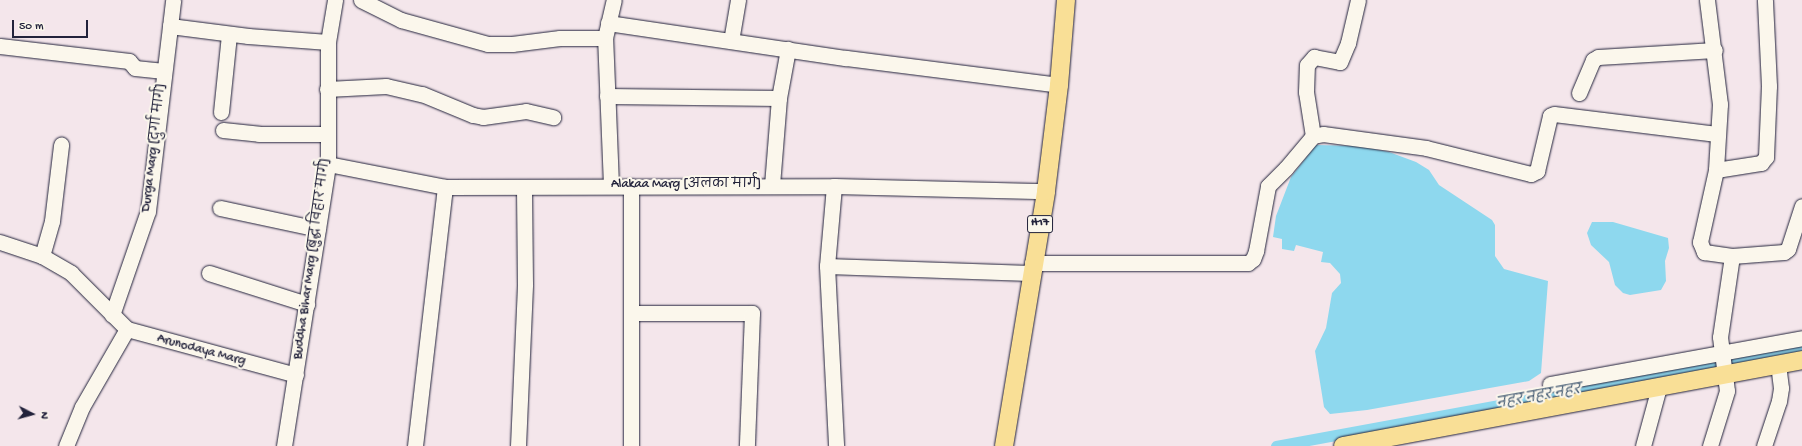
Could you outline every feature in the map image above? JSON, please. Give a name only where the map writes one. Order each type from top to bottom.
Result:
[{"type":"main road","name":"H17","points":[[1004,446],[1031,268],[1046,191],[1059,85],[1066,0]]},
{"type":"main road","points":[[1343,446],[1659,387],[1725,363],[1778,364],[1802,360]]},
{"type":"street","name":"Durga Marg [दुर्गा मार्ग]","points":[[112,315],[148,211],[173,0]]},
{"type":"street","name":"Buddha Bihar Marg [बुद्ध विहार मार्ग]","points":[[284,446],[328,164],[328,42],[334,0]]},
{"type":"street","points":[[361,0],[401,20],[488,44],[512,44],[560,38],[605,38]]},
{"type":"street","points":[[611,185],[605,38],[614,0]]},
{"type":"street","points":[[731,41],[738,0]]},
{"type":"street","points":[[1313,136],[1306,92],[1307,65],[1314,57],[1340,62],[1348,43],[1358,0]]},
{"type":"street","points":[[1707,0],[1715,50],[1720,104],[1716,170],[1700,242],[1704,252],[1732,256],[1784,252],[1788,249],[1802,206]]},
{"type":"street","points":[[1716,170],[1761,163],[1766,157],[1769,86],[1765,0]]},
{"type":"street","points":[[608,23],[788,49],[1059,85]]},
{"type":"street","points":[[170,26],[229,34],[328,42]]},
{"type":"street","points":[[221,112],[229,34]]},
{"type":"street","points":[[0,46],[129,62],[135,68],[164,71]]},
{"type":"street","points":[[772,186],[779,98],[788,49]]},
{"type":"street","points":[[1579,93],[1593,60],[1598,57],[1715,50]]},
{"type":"street","points":[[327,89],[386,86],[422,94],[473,115],[483,117],[526,111],[553,117]]},
{"type":"street","points":[[607,96],[779,98]]},
{"type":"street","points":[[827,266],[1031,268],[1248,263],[1253,259],[1256,251],[1268,186],[1286,168],[1313,136],[1345,135],[1426,148],[1531,174],[1537,171],[1550,116],[1554,114],[1717,134]]},
{"type":"street","points":[[223,130],[259,134],[328,134]]},
{"type":"street","points":[[42,256],[53,214],[61,145]]},
{"type":"street","name":"Alakaa Marg [अलका मार्ग]","points":[[328,164],[445,187],[524,189],[611,185],[834,186],[1046,191]]},
{"type":"street","points":[[631,186],[631,446]]},
{"type":"street","points":[[834,186],[827,266],[836,446]]},
{"type":"street","points":[[415,446],[445,187]]},
{"type":"street","points":[[518,446],[525,284],[524,189]]},
{"type":"street","points":[[220,208],[318,229]]},
{"type":"street","name":"Arunodaya Marg","points":[[0,242],[42,256],[71,273],[127,329],[296,375]]},
{"type":"street","points":[[1710,446],[1727,390],[1725,363],[1720,337],[1732,256]]},
{"type":"street","points":[[210,273],[307,304]]},
{"type":"street","points":[[632,313],[752,313],[747,446]]},
{"type":"street","points":[[66,446],[82,407],[127,329]]},
{"type":"street","points":[[1550,384],[1725,363],[1802,338]]},
{"type":"street","points":[[1764,446],[1779,401],[1781,388],[1778,364]]},
{"type":"street","points":[[1643,446],[1659,387]]},
{"type":"water","points":[[1316,145],[1359,146],[1389,152],[1416,162],[1429,170],[1439,185],[1492,220],[1495,225],[1495,256],[1504,269],[1548,281],[1541,373],[1529,381],[1367,410],[1330,414],[1324,407],[1315,351],[1326,328],[1332,293],[1341,283],[1340,274],[1330,263],[1321,262],[1323,252],[1296,245],[1294,251],[1282,249],[1282,239],[1273,237],[1276,216],[1291,177]]},
{"type":"water","points":[[1592,222],[1613,222],[1668,238],[1669,248],[1665,261],[1666,281],[1661,290],[1630,295],[1623,293],[1615,285],[1609,262],[1591,245],[1587,233]]},
{"type":"waterway","name":"नहर नहर नहर","points":[[1276,446],[1802,349]]}]
